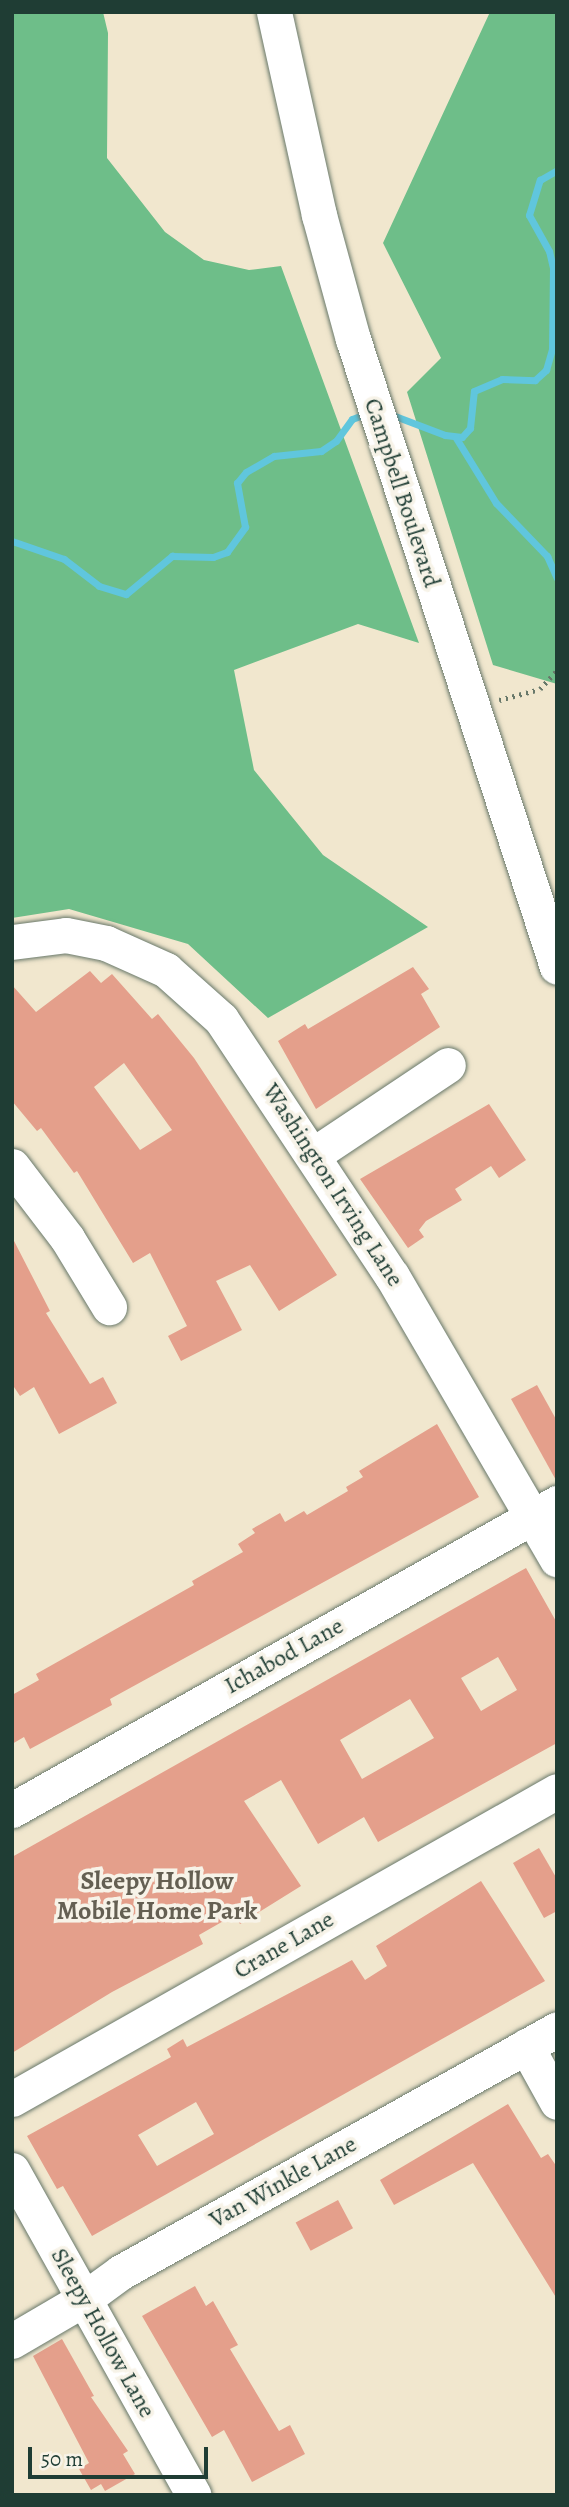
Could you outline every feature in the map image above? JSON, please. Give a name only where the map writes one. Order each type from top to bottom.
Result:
[{"type":"street","name":"Campbell Boulevard","points":[[274,12],[319,215],[353,339],[442,620],[557,967]]},
{"type":"street","name":"Washington Irving Lane","points":[[12,942],[66,935],[106,943],[166,970],[221,1018],[545,1509],[557,1559]]},
{"type":"street","points":[[313,1155],[448,1065]]},
{"type":"street","points":[[12,1166],[67,1238],[109,1307]]},
{"type":"street","name":"Ichabod Lane","points":[[12,1810],[545,1509]]},
{"type":"street","name":"Crane Lane","points":[[12,2099],[557,1791]]},
{"type":"street","name":"Van Winkle Lane","points":[[12,2341],[84,2299],[121,2272],[557,2029]]},
{"type":"street","points":[[526,2046],[557,2102]]},
{"type":"street","name":"Sleepy Hollow Lane","points":[[12,2170],[194,2495]]},
{"type":"path","points":[[471,708],[540,689],[557,670]]},
{"type":"green space","points":[[12,12],[103,12],[108,33],[107,158],[165,232],[204,260],[249,270],[281,266],[419,643],[358,624],[234,670],[254,770],[323,855],[428,927],[268,1018],[188,944],[69,909],[12,918]]},
{"type":"green space","points":[[490,12],[557,12],[557,684],[493,665],[407,392],[441,358],[383,243]]},
{"type":"building","points":[[413,967],[429,989],[421,994],[440,1027],[316,1109],[278,1041],[305,1024],[308,1029]]},
{"type":"building","points":[[90,971],[101,983],[112,974],[152,1019],[158,1014],[194,1058],[337,1275],[279,1311],[250,1265],[216,1281],[242,1330],[181,1361],[168,1336],[187,1326],[150,1253],[133,1263],[77,1171],[74,1173],[41,1128],[37,1131],[12,1101],[12,985],[36,1012]],"holes":[[[124,1063],[172,1130],[140,1150],[94,1087]]]},
{"type":"building","points":[[489,1104],[526,1160],[499,1178],[491,1166],[455,1189],[462,1200],[426,1221],[419,1230],[424,1237],[408,1248],[360,1179]]},
{"type":"building","points":[[12,1237],[50,1311],[46,1313],[90,1384],[103,1377],[117,1403],[59,1434],[34,1387],[20,1396],[12,1384]]},
{"type":"building","points":[[537,1385],[557,1421],[557,1482],[511,1399]]},
{"type":"building","points":[[437,1424],[479,1497],[110,1699],[112,1705],[30,1749],[24,1737],[12,1744],[12,1695],[39,1680],[36,1674],[194,1585],[192,1581],[243,1552],[238,1544],[255,1533],[252,1529],[280,1513],[285,1522],[304,1511],[307,1515],[348,1491],[346,1487],[363,1477],[359,1471]]},
{"type":"building","points":[[526,1568],[557,1623],[557,1743],[378,1842],[364,1817],[318,1844],[281,1780],[244,1801],[301,1886],[240,1924],[234,1915],[199,1935],[203,1944],[112,1992],[12,2053],[12,1857]],"holes":[[[498,1657],[517,1690],[481,1711],[461,1678]],[[410,1699],[434,1738],[362,1779],[340,1740]]]},
{"type":"building","points":[[539,1848],[557,1879],[557,1911],[544,1918],[513,1863]]},
{"type":"building","points":[[481,1881],[545,1981],[92,2236],[63,2186],[57,2189],[27,2136],[171,2057],[167,2049],[183,2039],[187,2047],[352,1960],[365,1980],[387,1966],[376,1946]],"holes":[[[196,2102],[214,2134],[157,2166],[138,2135]]]},
{"type":"building","points":[[508,2104],[541,2158],[548,2154],[557,2167],[557,2299],[473,2163],[394,2205],[380,2180]]},
{"type":"building","points":[[338,2200],[353,2228],[311,2251],[296,2223]]},
{"type":"building","points":[[195,2286],[206,2306],[213,2301],[238,2345],[230,2349],[279,2431],[290,2425],[305,2454],[252,2482],[224,2430],[212,2437],[142,2316]]},
{"type":"building","points":[[62,2339],[94,2396],[91,2397],[128,2451],[123,2454],[135,2474],[105,2491],[101,2484],[91,2490],[79,2469],[89,2463],[33,2356]]},
{"type":"waterway","points":[[387,413],[445,435],[462,437],[470,428],[474,391],[502,379],[535,380],[546,370],[552,349],[553,268],[549,251],[529,215],[540,180],[557,170]]},
{"type":"waterway","points":[[12,541],[64,559],[99,586],[126,594],[172,556],[213,557],[227,552],[245,527],[237,483],[246,472],[274,456],[321,451],[336,441],[352,419],[368,413]]},
{"type":"waterway","points":[[456,438],[496,503],[547,556],[557,578]]},
{"type":"district","name":"Sleepy Hollow Mobile Home Park","points":[[157,1896]]}]
